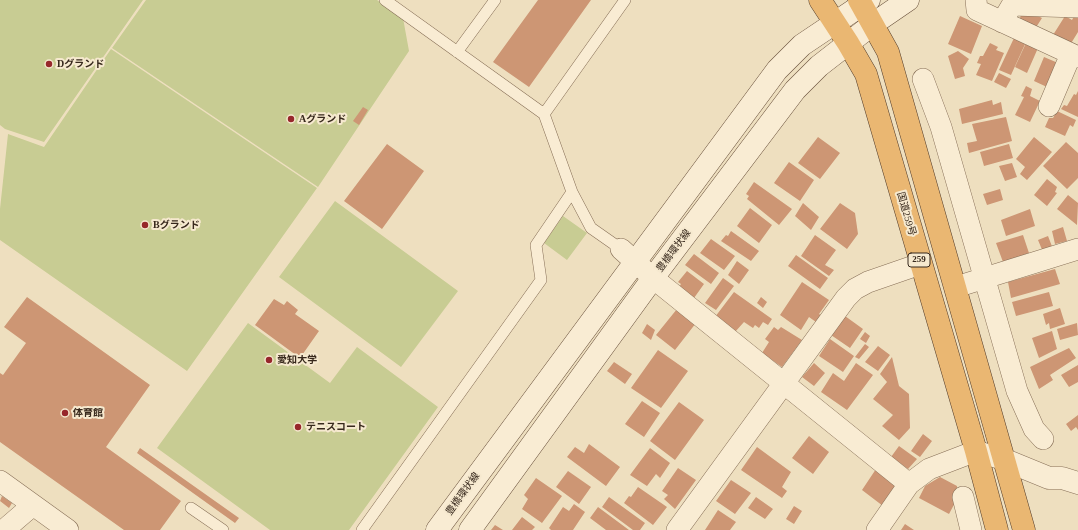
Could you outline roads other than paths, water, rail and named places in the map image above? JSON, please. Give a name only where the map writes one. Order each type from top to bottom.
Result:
[{"type":"highway","name":"国道259号","points":[[820,0],[848,42],[866,74],[920,264],[976,451],[997,530]]},
{"type":"highway","points":[[863,2],[888,52],[1024,530]]},
{"type":"main road","name":"豊橋環状線","points":[[470,530],[653,278],[795,90],[819,66],[848,42],[908,0]]},
{"type":"main road","name":"豊橋環状線","points":[[437,530],[628,255],[777,70],[802,45],[863,2]]},
{"type":"main road","points":[[1005,460],[1049,478],[1062,478],[1078,483]]},
{"type":"street","points":[[976,0],[977,10],[1074,55],[1049,106]]},
{"type":"street","points":[[1002,22],[1012,5],[1078,8]]},
{"type":"street","points":[[923,79],[941,127],[1017,391],[1034,428],[1043,439]]},
{"type":"street","points":[[906,114],[934,110]]},
{"type":"street","points":[[956,287],[1078,249]]},
{"type":"street","points":[[628,255],[653,278],[909,484]]},
{"type":"street","points":[[677,530],[846,298],[855,289],[868,282],[920,264]]},
{"type":"street","points":[[877,530],[909,484],[929,469],[976,451],[1005,460]]},
{"type":"street","points":[[0,481],[68,530]]},
{"type":"street","points":[[963,497],[971,530]]},
{"type":"street","points":[[4,530],[33,505]]},
{"type":"lane","points":[[385,0],[544,114],[572,192],[591,228],[628,255]]},
{"type":"lane","points":[[457,52],[495,0]]},
{"type":"lane","points":[[544,114],[625,0]]},
{"type":"lane","points":[[362,530],[541,280],[536,245],[572,192]]},
{"type":"lane","points":[[191,508],[223,530]]},
{"type":"place","name":"Dグランド","points":[[49,64]]},
{"type":"place","name":"Aグランド","points":[[291,119]]},
{"type":"place","name":"Bグランド","points":[[145,225]]},
{"type":"place","name":"愛知大学","points":[[269,360]]},
{"type":"place","name":"体育館","points":[[65,413]]},
{"type":"place","name":"テニスコート","points":[[298,427]]}]
